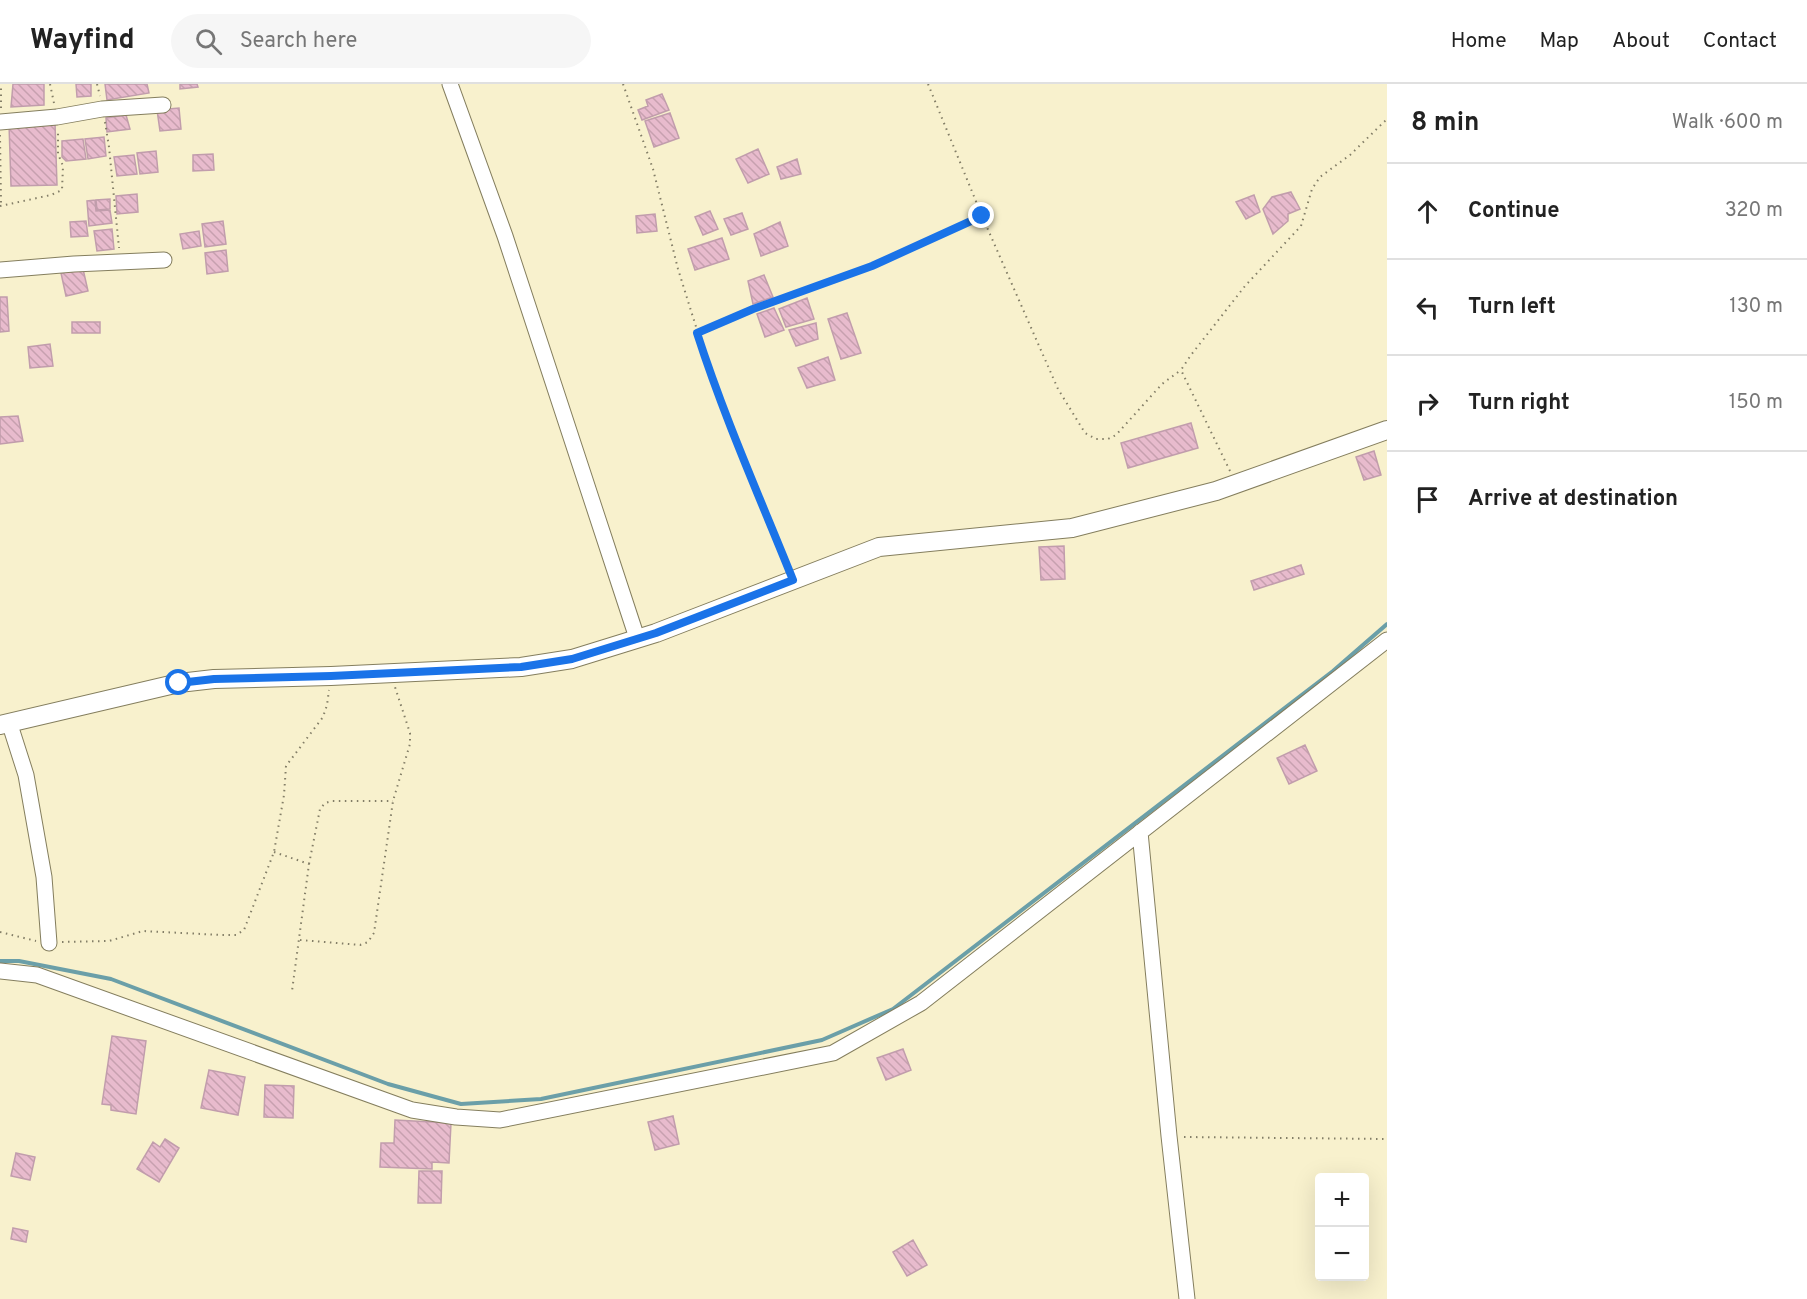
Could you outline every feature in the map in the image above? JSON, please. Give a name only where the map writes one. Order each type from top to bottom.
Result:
[{"type":"street","points":[[450,84],[505,236],[637,638]]},
{"type":"street","points":[[0,122],[57,117],[102,109],[163,105]]},
{"type":"street","points":[[0,270],[164,260]]},
{"type":"street","points":[[49,943],[44,877],[26,775],[9,727],[179,683],[214,679],[521,667],[572,659],[656,633],[879,547],[1072,528],[1216,491],[1387,430]]},
{"type":"street","points":[[0,971],[37,975],[412,1110],[456,1117],[500,1120],[833,1053],[921,1003],[1387,640]]},
{"type":"street","points":[[1140,832],[1187,1299]]},
{"type":"path","points":[[1,84],[1,205],[51,195],[62,190],[63,166],[58,154],[57,117],[50,84]]},
{"type":"path","points":[[623,84],[653,169],[697,333],[793,580]]},
{"type":"path","points":[[928,84],[982,216],[1058,388],[1085,433],[1096,439],[1108,439],[1116,435],[1162,384],[1181,370],[1245,286],[1301,226],[1312,189],[1320,177],[1350,155],[1387,120]]},
{"type":"path","points":[[102,109],[109,147],[120,262]]},
{"type":"path","points":[[697,333],[753,309],[872,266],[982,216]]},
{"type":"path","points":[[1181,370],[1236,484]]},
{"type":"path","points":[[300,940],[360,945],[368,942],[374,933],[393,801],[410,744],[410,733],[390,673]]},
{"type":"path","points":[[0,932],[49,943],[109,941],[143,931],[236,935],[244,930],[274,852],[284,795],[286,766],[323,717],[331,676]]},
{"type":"path","points":[[292,991],[309,864],[320,809],[325,803],[332,801],[393,801]]},
{"type":"path","points":[[274,852],[309,864]]},
{"type":"path","points":[[1169,1137],[1387,1139]]},
{"type":"building","points":[[13,84],[44,84],[44,105],[11,107]]},
{"type":"building","points":[[76,84],[91,84],[91,96],[77,97]]},
{"type":"building","points":[[105,84],[147,84],[149,93],[107,100]]},
{"type":"building","points":[[180,84],[197,84],[198,87],[180,89]]},
{"type":"building","points":[[662,94],[669,110],[642,120],[638,110],[648,106],[646,100]]},
{"type":"building","points":[[179,108],[181,129],[160,131],[157,110]]},
{"type":"building","points":[[670,113],[679,138],[654,147],[645,121]]},
{"type":"building","points":[[126,115],[130,129],[107,132],[106,118]]},
{"type":"building","points":[[55,123],[57,185],[11,186],[9,124]]},
{"type":"building","points":[[104,137],[106,156],[88,159],[85,139]]},
{"type":"building","points":[[83,139],[86,159],[66,161],[62,157],[62,141]]},
{"type":"building","points":[[758,149],[769,174],[748,183],[736,159]]},
{"type":"building","points":[[156,151],[158,172],[140,174],[137,153]]},
{"type":"building","points":[[213,154],[214,170],[193,171],[193,155]]},
{"type":"building","points":[[134,155],[137,174],[117,176],[114,157]]},
{"type":"building","points":[[797,159],[801,174],[781,179],[777,167]]},
{"type":"building","points":[[1291,192],[1300,209],[1288,214],[1288,221],[1273,234],[1263,209],[1272,197]]},
{"type":"building","points":[[137,194],[138,212],[117,214],[116,196]]},
{"type":"building","points":[[1254,195],[1260,212],[1246,219],[1236,202]]},
{"type":"building","points":[[110,199],[110,209],[97,210],[96,200]]},
{"type":"building","points":[[95,200],[96,211],[110,210],[112,223],[89,226],[87,201]]},
{"type":"building","points":[[710,211],[718,229],[703,235],[695,217]]},
{"type":"building","points":[[742,213],[748,229],[731,235],[724,219]]},
{"type":"building","points":[[655,214],[657,231],[637,233],[636,216]]},
{"type":"building","points":[[86,221],[88,236],[71,237],[70,222]]},
{"type":"building","points":[[223,221],[226,244],[205,247],[202,224]]},
{"type":"building","points":[[780,222],[788,246],[761,256],[754,234]]},
{"type":"building","points":[[112,229],[114,249],[97,251],[94,231]]},
{"type":"building","points":[[199,231],[201,246],[183,249],[180,234]]},
{"type":"building","points":[[722,238],[729,259],[695,270],[688,249]]},
{"type":"building","points":[[226,250],[228,271],[207,274],[205,253]]},
{"type":"building","points":[[83,269],[88,291],[66,296],[61,273]]},
{"type":"building","points":[[764,275],[773,297],[753,304],[748,281]]},
{"type":"building","points":[[0,297],[7,297],[9,331],[0,332]]},
{"type":"building","points":[[807,298],[814,319],[786,327],[779,309]]},
{"type":"building","points":[[774,308],[784,330],[765,337],[757,314]]},
{"type":"building","points":[[847,313],[861,353],[841,359],[828,319]]},
{"type":"building","points":[[72,322],[100,322],[100,333],[72,333]]},
{"type":"building","points":[[816,323],[818,339],[796,346],[789,330]]},
{"type":"building","points":[[50,344],[53,366],[30,368],[28,347]]},
{"type":"building","points":[[828,357],[835,380],[807,388],[798,368]]},
{"type":"building","points":[[18,416],[23,441],[0,444],[0,417]]},
{"type":"building","points":[[1191,423],[1198,448],[1128,468],[1121,443]]},
{"type":"building","points":[[1374,451],[1381,475],[1364,480],[1356,457]]},
{"type":"building","points":[[1064,546],[1065,579],[1041,580],[1039,547]]},
{"type":"building","points":[[1301,565],[1304,574],[1254,590],[1251,581]]},
{"type":"building","points":[[1305,745],[1317,771],[1289,784],[1277,758]]},
{"type":"building","points":[[112,1036],[146,1041],[136,1114],[111,1110],[111,1105],[102,1104]]},
{"type":"building","points":[[903,1049],[911,1070],[886,1080],[877,1058]]},
{"type":"building","points":[[209,1070],[245,1077],[238,1115],[201,1108]]},
{"type":"building","points":[[265,1085],[294,1086],[293,1118],[264,1117]]},
{"type":"building","points":[[673,1116],[679,1144],[655,1150],[648,1122]]},
{"type":"building","points":[[395,1120],[451,1123],[449,1163],[432,1162],[432,1169],[380,1167],[381,1143],[394,1143]]},
{"type":"building","points":[[165,1139],[179,1148],[159,1182],[137,1169],[153,1142],[160,1147]]},
{"type":"building","points":[[16,1153],[35,1157],[30,1180],[11,1176]]},
{"type":"building","points":[[419,1171],[442,1171],[441,1203],[418,1203]]},
{"type":"building","points":[[13,1228],[28,1231],[26,1242],[11,1239]]},
{"type":"building","points":[[913,1240],[927,1265],[907,1276],[893,1252]]},
{"type":"waterway","points":[[0,961],[19,961],[111,979],[388,1084],[461,1104],[541,1099],[822,1040],[893,1009],[1333,671],[1387,624]]},
{"type":"route","points":[[179,683],[214,679],[521,667],[572,659],[656,633],[793,580],[697,333],[753,309],[872,266],[982,216]]}]
